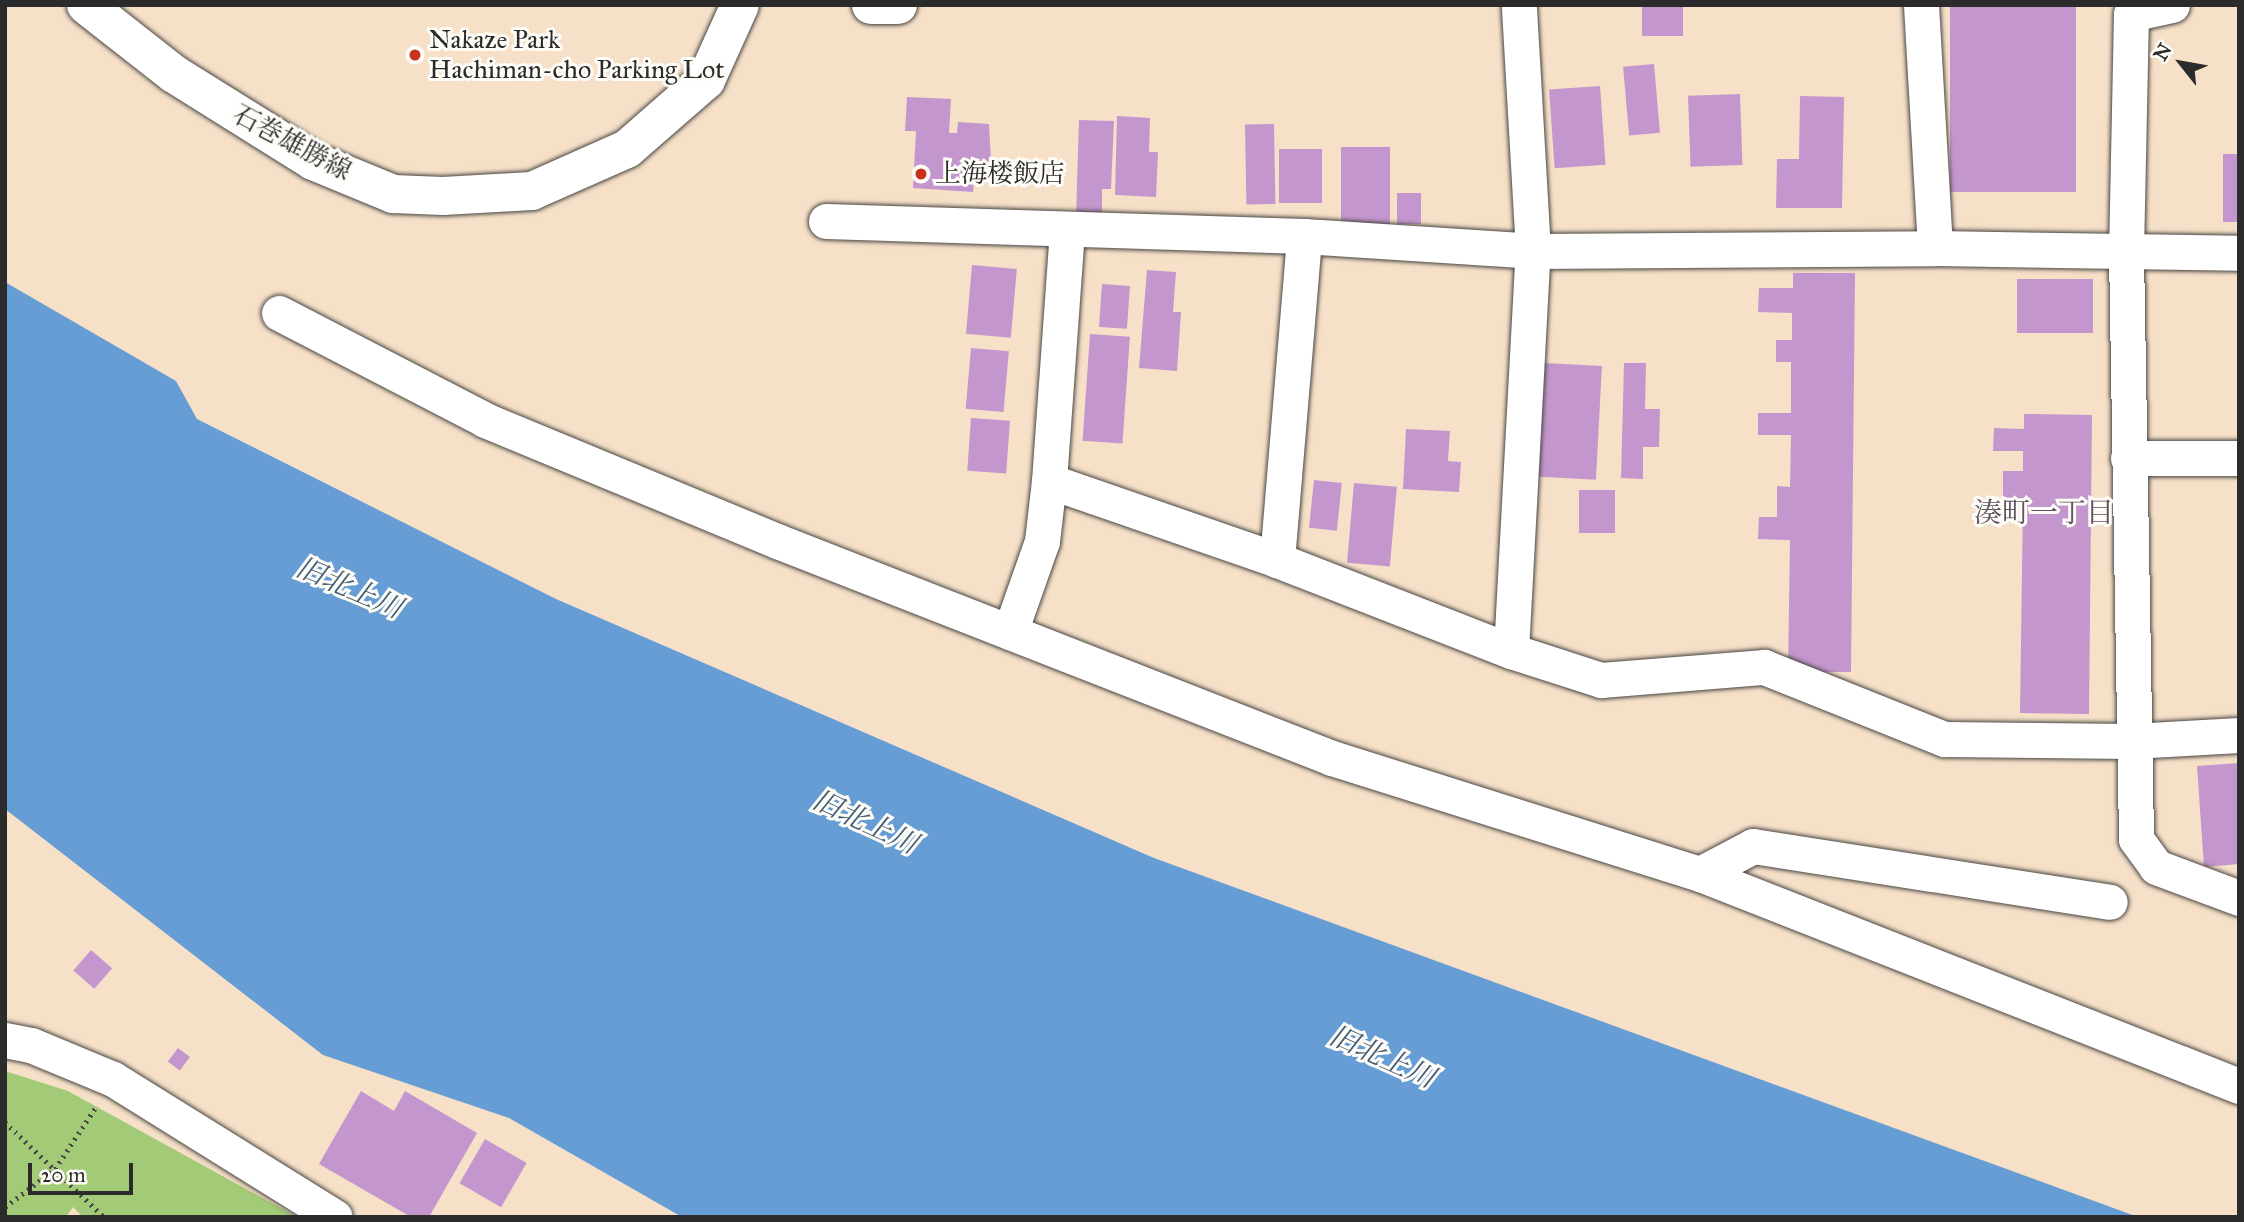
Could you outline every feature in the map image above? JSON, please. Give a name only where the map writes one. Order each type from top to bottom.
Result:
[{"type":"main road","name":"石巻雄勝線","points":[[86,5],[174,74],[313,161],[393,194],[443,196],[532,191],[628,149],[706,79],[740,5]]},
{"type":"main road","points":[[871,5],[898,5]]},
{"type":"street","points":[[1511,651],[1533,251],[1519,5]]},
{"type":"street","points":[[1921,5],[1935,248]]},
{"type":"street","points":[[2172,5],[2131,14],[2126,252],[2132,741],[2136,839],[2156,867],[2239,898]]},
{"type":"street","points":[[825,221],[1304,236],[1533,251],[1935,248],[2239,253]]},
{"type":"street","points":[[1010,632],[1042,541],[1049,481],[1067,230]]},
{"type":"street","points":[[1276,560],[1304,236]]},
{"type":"street","points":[[279,313],[485,420],[1010,632],[1332,758],[1700,874],[2239,1086]]},
{"type":"street","points":[[2128,458],[2239,458]]},
{"type":"street","points":[[1049,481],[1276,560],[1511,651],[1601,680],[1764,667],[1944,739],[2132,741],[2239,735]]},
{"type":"street","points":[[1700,874],[1753,846],[2110,902]]},
{"type":"street","points":[[5,1040],[68,1058],[113,1079],[335,1217]]},
{"type":"path","points":[[5,1207],[55,1169],[113,1079]]},
{"type":"path","points":[[5,1122],[104,1217]]},
{"type":"green space","points":[[5,1071],[68,1091],[297,1217],[83,1217],[73,1207],[66,1217],[5,1217]]},
{"type":"water","name":"旧北上川","points":[[5,282],[176,381],[197,419],[556,599],[1154,858],[2138,1217],[682,1217],[509,1118],[323,1055],[5,809]]},
{"type":"building","points":[[1642,5],[1683,5],[1683,36],[1642,36]]},
{"type":"building","points":[[1950,5],[2076,5],[2076,192],[1950,192]]},
{"type":"building","points":[[1654,64],[1660,133],[1629,135],[1623,67]]},
{"type":"building","points":[[1600,86],[1606,165],[1555,168],[1549,90]]},
{"type":"building","points":[[1740,94],[1742,165],[1691,167],[1688,96]]},
{"type":"building","points":[[1800,96],[1844,97],[1842,208],[1776,208],[1777,159],[1799,159]]},
{"type":"building","points":[[907,97],[951,99],[949,133],[957,133],[958,122],[989,124],[991,161],[975,164],[973,192],[913,188],[916,131],[905,131]]},
{"type":"building","points":[[1117,116],[1150,118],[1149,152],[1158,152],[1156,197],[1115,195]]},
{"type":"building","points":[[1079,120],[1114,121],[1111,189],[1102,189],[1102,219],[1076,218]]},
{"type":"building","points":[[1274,124],[1275,204],[1246,204],[1245,125]]},
{"type":"building","points":[[1341,147],[1390,147],[1390,224],[1341,224]]},
{"type":"building","points":[[1279,149],[1322,149],[1322,203],[1279,203]]},
{"type":"building","points":[[2223,154],[2239,154],[2239,222],[2223,222]]},
{"type":"building","points":[[1397,193],[1421,193],[1421,224],[1397,224]]},
{"type":"building","points":[[972,265],[1017,269],[1011,338],[966,334]]},
{"type":"building","points":[[1147,270],[1176,272],[1173,312],[1181,312],[1177,371],[1139,368]]},
{"type":"building","points":[[1793,273],[1855,273],[1851,672],[1788,672],[1790,540],[1758,539],[1759,517],[1777,517],[1777,486],[1790,487],[1791,435],[1758,435],[1758,413],[1791,413],[1791,362],[1776,362],[1776,340],[1792,340],[1792,313],[1758,312],[1759,288],[1793,288]]},
{"type":"building","points":[[2017,279],[2093,279],[2093,333],[2017,333]]},
{"type":"building","points":[[1102,284],[1130,286],[1127,329],[1099,327]]},
{"type":"building","points":[[1090,334],[1130,337],[1122,444],[1083,441]]},
{"type":"building","points":[[971,348],[1009,351],[1004,412],[966,409]]},
{"type":"building","points":[[1545,363],[1602,366],[1596,480],[1539,477]]},
{"type":"building","points":[[1624,363],[1646,363],[1645,409],[1660,409],[1659,447],[1643,447],[1643,479],[1621,478]]},
{"type":"building","points":[[2024,414],[2092,415],[2089,714],[2020,713],[2023,501],[2003,500],[2003,471],[2023,471],[2023,451],[1993,451],[1994,428],[2024,429]]},
{"type":"building","points":[[971,418],[1010,421],[1006,474],[967,471]]},
{"type":"building","points":[[1406,429],[1450,431],[1448,461],[1461,462],[1459,492],[1403,489]]},
{"type":"building","points":[[1314,480],[1342,483],[1337,531],[1309,528]]},
{"type":"building","points":[[1354,483],[1397,487],[1390,566],[1347,563]]},
{"type":"building","points":[[1579,490],[1615,490],[1615,533],[1579,533]]},
{"type":"building","points":[[2239,763],[2239,864],[2204,867],[2197,766]]},
{"type":"building","points":[[91,950],[112,968],[94,989],[73,970]]},
{"type":"building","points":[[178,1048],[190,1057],[180,1071],[168,1062]]},
{"type":"building","points":[[361,1091],[394,1111],[405,1091],[477,1133],[429,1217],[411,1217],[319,1164]]},
{"type":"building","points":[[485,1139],[527,1163],[501,1207],[460,1183]]},
{"type":"place","name":"Nakaze Park Hachiman-cho Parking Lot","points":[[415,55]]},
{"type":"place","name":"上海楼飯店","points":[[921,174]]},
{"type":"district","name":"湊町一丁目","points":[[2044,513]]}]
